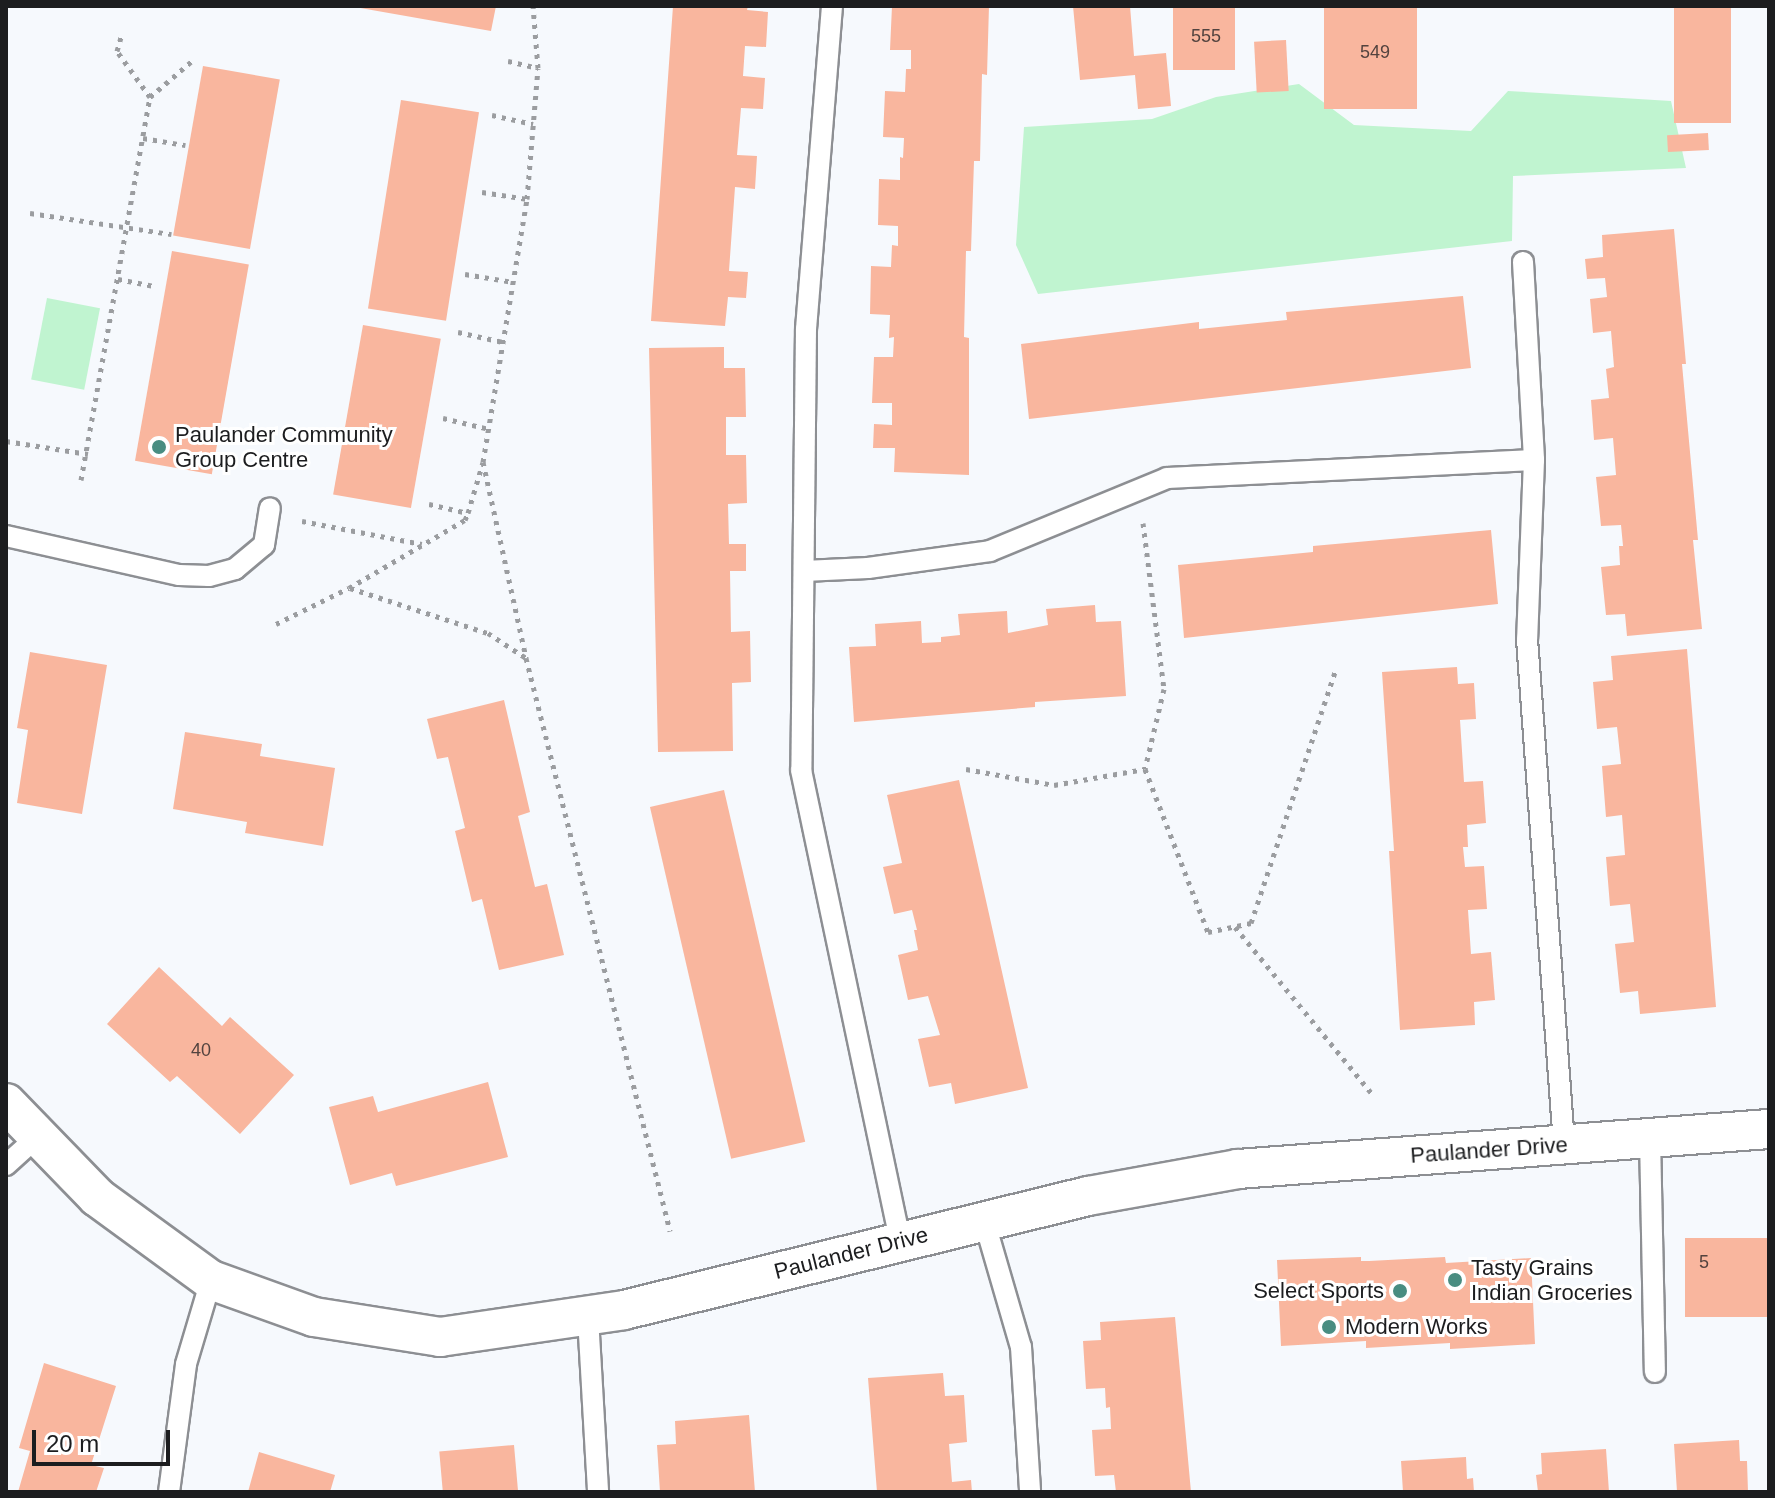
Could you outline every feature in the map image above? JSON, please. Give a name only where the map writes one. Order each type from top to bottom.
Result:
[{"type":"street","name":"Paulander Drive","points":[[6,1103],[97,1197],[211,1280],[314,1317],[440,1337],[588,1317],[1088,1196],[1238,1169],[1769,1129]]},
{"type":"lane","points":[[832,6],[806,329],[801,770],[900,1240]]},
{"type":"lane","points":[[1523,262],[1534,460],[1527,639],[1564,1144]]},
{"type":"lane","points":[[804,571],[868,568],[990,551],[1167,478],[1534,460]]},
{"type":"lane","points":[[6,536],[179,575],[209,576],[235,569],[264,545],[270,508]]},
{"type":"lane","points":[[6,1165],[37,1137]]},
{"type":"lane","points":[[1650,1138],[1655,1372]]},
{"type":"lane","points":[[984,1220],[1021,1347],[1030,1492]]},
{"type":"lane","points":[[169,1492],[186,1364],[211,1280]]},
{"type":"lane","points":[[588,1317],[598,1492]]},
{"type":"path","points":[[276,624],[349,588],[465,520],[468,513],[483,462],[527,199],[538,68],[533,6]]},
{"type":"path","points":[[122,33],[117,51],[150,97]]},
{"type":"path","points":[[81,480],[150,97],[192,61]]},
{"type":"path","points":[[508,61],[538,68]]},
{"type":"path","points":[[492,115],[533,124]]},
{"type":"path","points":[[143,138],[185,145]]},
{"type":"path","points":[[482,192],[527,199]]},
{"type":"path","points":[[30,213],[171,234]]},
{"type":"path","points":[[465,274],[513,282]]},
{"type":"path","points":[[118,279],[155,286]]},
{"type":"path","points":[[458,332],[503,342]]},
{"type":"path","points":[[443,418],[489,429]]},
{"type":"path","points":[[6,441],[88,454]]},
{"type":"path","points":[[483,462],[526,658],[670,1231]]},
{"type":"path","points":[[1138,490],[1164,689],[1145,769],[1208,932],[1251,923],[1336,669]]},
{"type":"path","points":[[429,504],[468,513]]},
{"type":"path","points":[[294,520],[423,544]]},
{"type":"path","points":[[349,588],[488,633],[526,658]]},
{"type":"path","points":[[966,769],[1054,785],[1145,769]]},
{"type":"path","points":[[1235,927],[1373,1095]]},
{"type":"green space","points":[[1299,84],[1354,125],[1471,131],[1508,91],[1671,101],[1686,168],[1513,176],[1512,241],[1038,294],[1016,245],[1024,127],[1152,119],[1216,97]]},
{"type":"green space","points":[[47,298],[100,308],[84,390],[31,379]]},
{"type":"building","points":[[349,6],[496,6],[491,31]]},
{"type":"building","points":[[673,6],[748,6],[747,10],[768,12],[766,47],[745,46],[743,76],[765,78],[763,109],[741,108],[737,155],[757,156],[755,189],[735,187],[729,271],[748,272],[746,298],[728,297],[725,326],[651,321]]},
{"type":"building","points":[[892,6],[989,6],[987,75],[982,74],[980,161],[974,161],[971,251],[966,251],[964,337],[969,338],[969,475],[894,472],[895,448],[873,448],[874,424],[892,425],[892,403],[872,403],[874,357],[893,357],[894,337],[889,338],[890,315],[870,314],[871,266],[891,267],[892,245],[898,246],[898,226],[878,225],[879,179],[900,180],[904,138],[883,137],[885,91],[905,92],[906,69],[911,69],[911,50],[890,50]]},
{"type":"building","points":[[1073,6],[1130,6],[1134,56],[1166,53],[1171,106],[1138,109],[1135,75],[1080,80]]},
{"type":"building","points":[[1173,6],[1235,6],[1235,70],[1173,70]]},
{"type":"building","points":[[1324,6],[1417,6],[1417,109],[1324,109]]},
{"type":"building","points":[[1674,6],[1731,6],[1731,123],[1674,123]]},
{"type":"building","points":[[1286,40],[1289,91],[1257,93],[1254,42]]},
{"type":"building","points":[[203,66],[280,80],[250,249],[173,235]]},
{"type":"building","points":[[401,100],[479,112],[446,321],[368,308]]},
{"type":"building","points":[[1708,133],[1709,150],[1668,152],[1667,135]]},
{"type":"building","points":[[1674,229],[1686,364],[1682,364],[1698,540],[1693,540],[1702,629],[1627,636],[1625,614],[1606,615],[1601,567],[1620,565],[1619,546],[1623,546],[1621,525],[1601,526],[1596,477],[1616,475],[1613,438],[1594,440],[1591,400],[1609,398],[1606,369],[1614,367],[1611,331],[1593,333],[1590,299],[1607,297],[1605,278],[1587,279],[1585,259],[1603,257],[1602,235]]},
{"type":"building","points":[[172,251],[249,265],[212,474],[135,461]]},
{"type":"building","points":[[1463,296],[1471,368],[1029,419],[1021,344],[1199,322],[1199,329],[1287,320],[1286,312]]},
{"type":"building","points":[[363,325],[441,339],[411,508],[333,494]]},
{"type":"building","points":[[724,347],[724,368],[745,368],[746,417],[726,417],[726,455],[746,455],[747,503],[728,504],[729,544],[746,544],[746,571],[730,571],[731,632],[750,631],[751,682],[732,683],[733,751],[658,752],[649,348]]},
{"type":"building","points":[[1491,530],[1498,604],[1184,638],[1178,565],[1313,552],[1313,546]]},
{"type":"building","points":[[1095,605],[1096,622],[1121,621],[1126,696],[1035,702],[1035,707],[854,722],[849,647],[876,646],[875,624],[921,621],[922,643],[941,642],[941,637],[960,635],[958,614],[1007,611],[1008,633],[1048,625],[1046,609]]},
{"type":"building","points":[[1687,649],[1716,1007],[1640,1014],[1638,991],[1620,993],[1615,944],[1634,942],[1630,904],[1610,906],[1606,857],[1625,855],[1622,815],[1606,817],[1602,766],[1621,764],[1617,727],[1597,729],[1593,682],[1613,680],[1611,656]]},
{"type":"building","points":[[30,652],[107,665],[82,814],[17,803],[28,730],[17,728]]},
{"type":"building","points":[[1457,667],[1458,684],[1474,683],[1476,719],[1460,720],[1464,782],[1483,781],[1486,823],[1467,825],[1468,847],[1463,847],[1465,867],[1484,866],[1487,909],[1468,910],[1471,954],[1491,952],[1495,1000],[1474,1002],[1475,1025],[1400,1030],[1389,851],[1394,851],[1382,672]]},
{"type":"building","points":[[504,700],[530,812],[518,816],[535,887],[547,884],[564,955],[499,970],[482,899],[472,902],[455,831],[465,828],[448,757],[437,759],[427,719]]},
{"type":"building","points":[[185,732],[262,744],[260,756],[335,768],[323,846],[245,833],[247,822],[173,809]]},
{"type":"building","points":[[959,780],[1028,1088],[955,1104],[951,1083],[929,1087],[918,1039],[940,1035],[928,996],[908,1000],[898,955],[918,950],[914,930],[917,930],[912,910],[894,914],[883,867],[902,863],[887,795]]},
{"type":"building","points":[[724,790],[805,1142],[731,1159],[650,807]]},
{"type":"building","points":[[159,967],[222,1026],[230,1017],[294,1075],[240,1134],[177,1076],[170,1082],[107,1024]]},
{"type":"building","points":[[488,1082],[508,1157],[396,1186],[392,1173],[350,1185],[329,1107],[373,1096],[378,1112]]},
{"type":"building","points":[[1685,1238],[1769,1238],[1769,1317],[1685,1317]]},
{"type":"building","points":[[1361,1257],[1361,1261],[1369,1261],[1445,1257],[1446,1263],[1531,1258],[1535,1344],[1450,1349],[1450,1343],[1366,1348],[1366,1341],[1281,1346],[1277,1260]]},
{"type":"building","points":[[1175,1317],[1191,1492],[1116,1492],[1114,1475],[1095,1476],[1092,1430],[1111,1429],[1110,1407],[1106,1408],[1105,1388],[1086,1389],[1083,1341],[1101,1340],[1100,1322]]},
{"type":"building","points":[[44,1363],[116,1386],[91,1465],[104,1468],[96,1492],[18,1492],[30,1451],[19,1448]]},
{"type":"building","points":[[943,1373],[945,1396],[964,1395],[967,1442],[949,1444],[952,1482],[971,1480],[972,1492],[877,1492],[868,1378]]},
{"type":"building","points":[[749,1415],[755,1492],[660,1492],[657,1445],[676,1444],[675,1421]]},
{"type":"building","points":[[1739,1440],[1740,1461],[1747,1461],[1748,1492],[1677,1492],[1674,1444]]},
{"type":"building","points":[[514,1445],[518,1492],[443,1492],[439,1452]]},
{"type":"building","points":[[1606,1449],[1609,1492],[1538,1492],[1536,1475],[1542,1474],[1541,1453]]},
{"type":"building","points":[[259,1452],[335,1475],[330,1492],[248,1492]]},
{"type":"building","points":[[1466,1457],[1467,1479],[1473,1478],[1474,1492],[1403,1492],[1401,1461]]},
{"type":"place","name":"Paulander Community Group Centre","points":[[159,447]]},
{"type":"place","name":"Tasty Grains Indian Groceries","points":[[1455,1280]]},
{"type":"place","name":"Select Sports","points":[[1400,1291]]},
{"type":"place","name":"Modern Works","points":[[1329,1327]]}]
